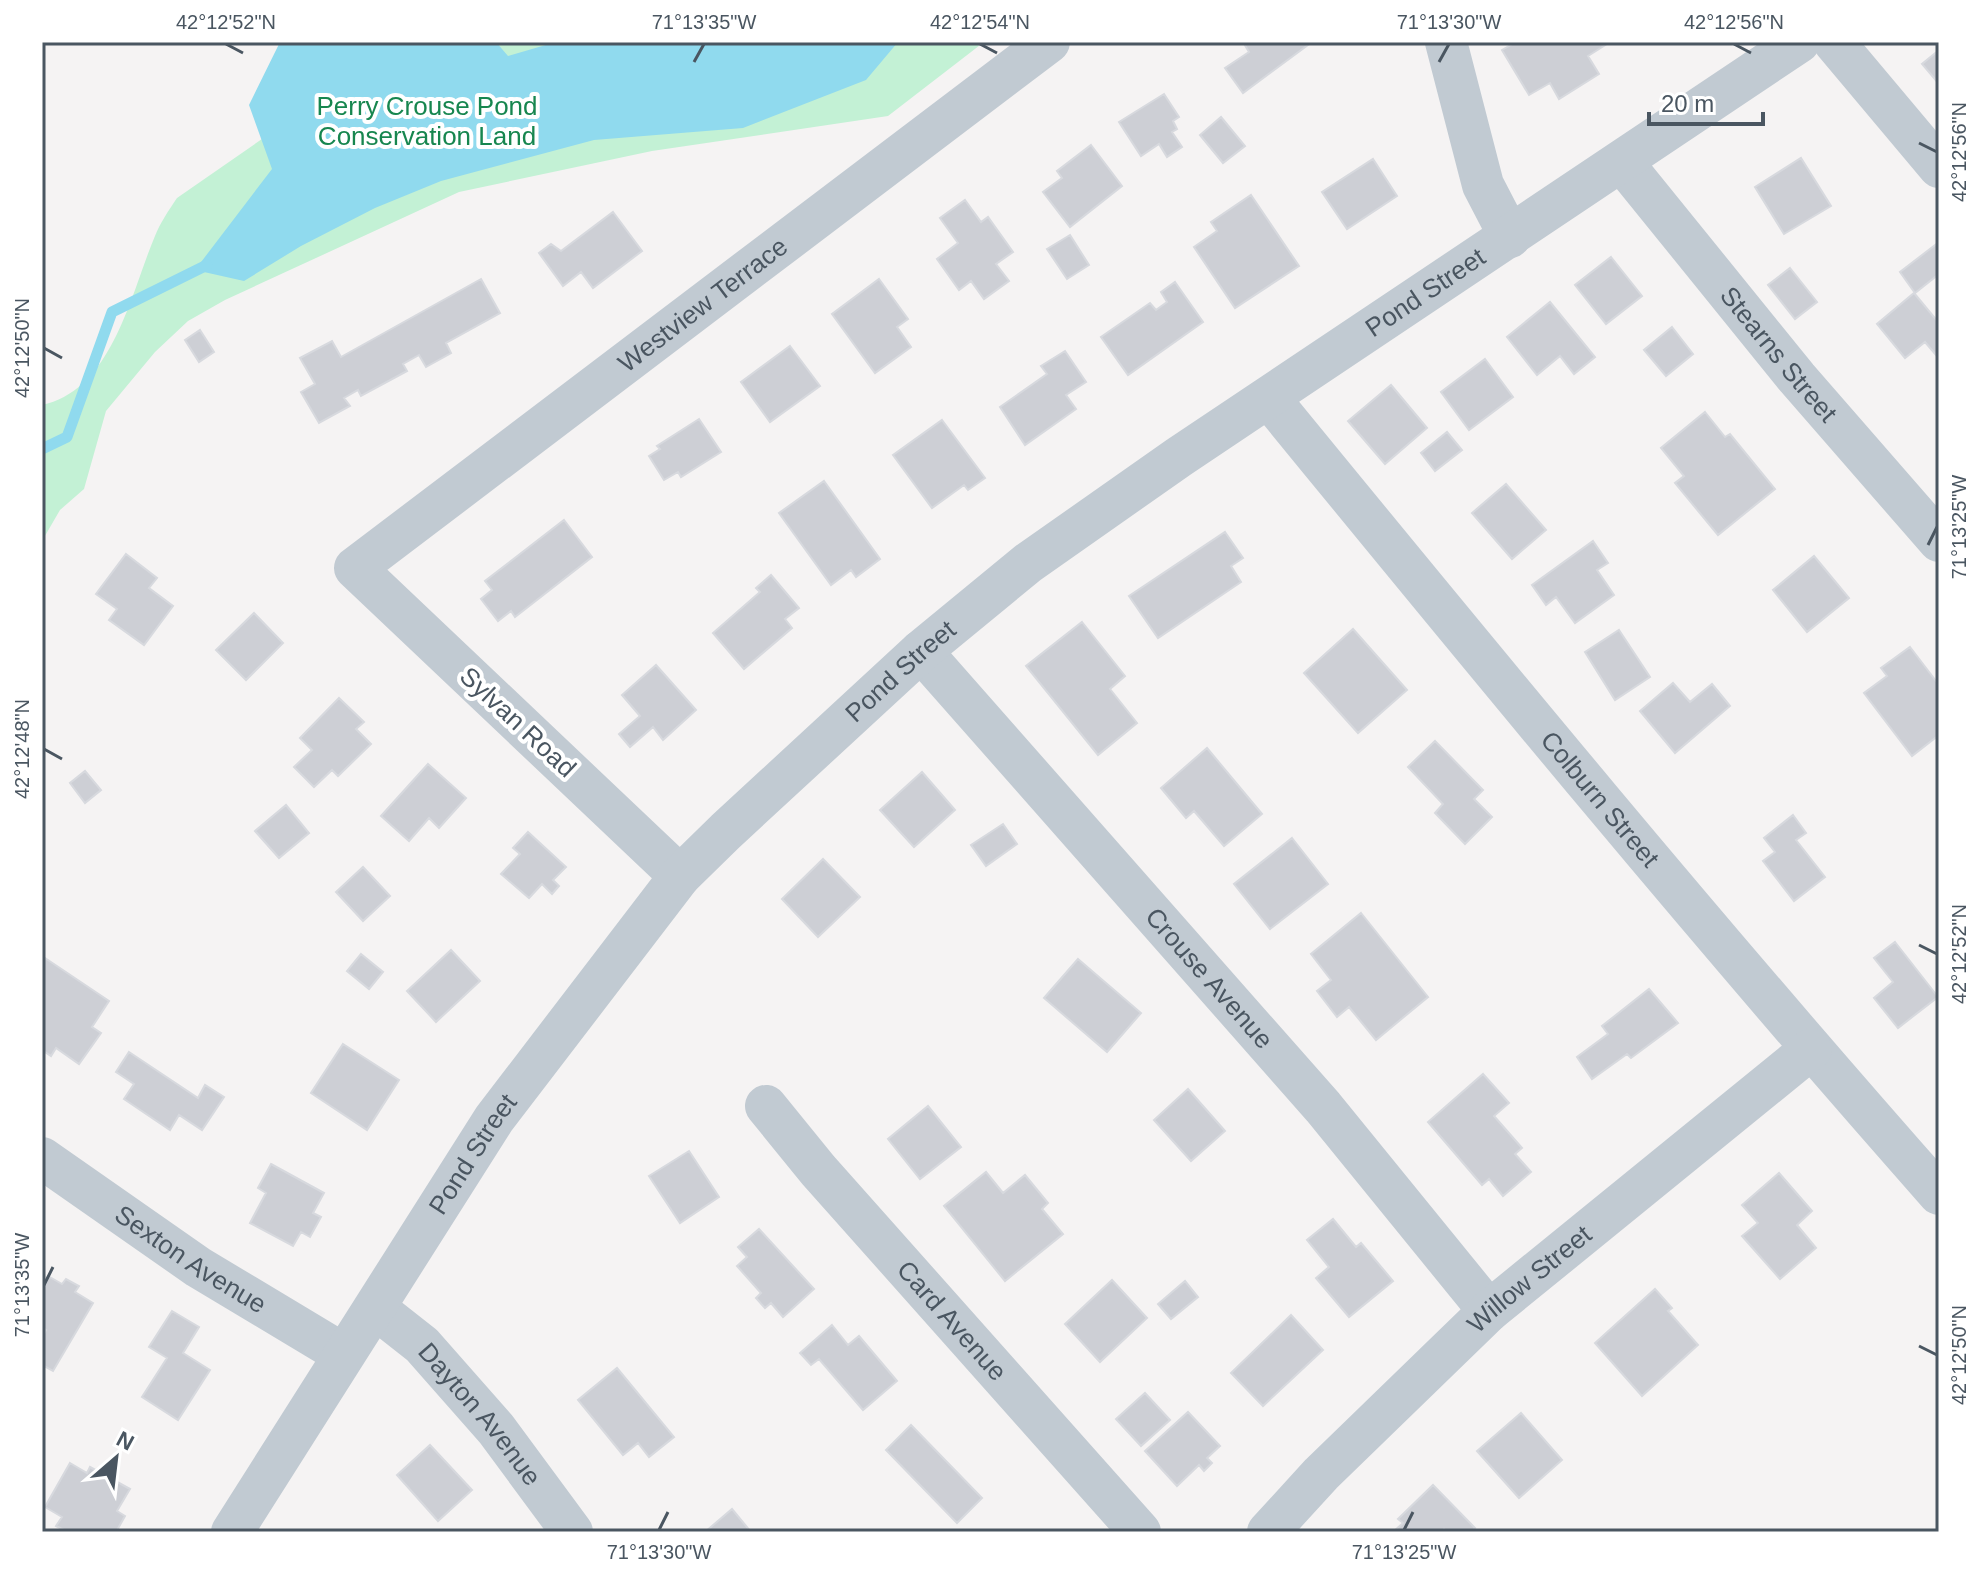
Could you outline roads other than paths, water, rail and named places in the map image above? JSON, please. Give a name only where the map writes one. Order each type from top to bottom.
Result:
[{"type":"street","name":"Westview Terrace","points":[[355,568],[1049,42]]},
{"type":"street","points":[[1446,42],[1483,185],[1510,237]]},
{"type":"street","name":"Pond Street","points":[[232,1532],[494,1119],[680,876],[807,754],[921,651],[1028,563],[1799,42]]},
{"type":"street","points":[[1834,42],[1939,167]]},
{"type":"street","name":"Stearns Street","points":[[1622,162],[1797,378],[1939,541]]},
{"type":"street","name":"Colburn Street","points":[[1269,398],[1501,682],[1811,1049],[1939,1194]]},
{"type":"street","name":"Sylvan Road","points":[[355,568],[680,876]]},
{"type":"street","name":"Crouse Avenue","points":[[921,651],[1323,1107],[1489,1311]]},
{"type":"street","name":"Willow Street","points":[[1268,1532],[1321,1474],[1489,1311],[1811,1049]]},
{"type":"street","name":"Card Avenue","points":[[766,1106],[818,1170],[1140,1532]]},
{"type":"street","name":"Sexton Avenue","points":[[42,1158],[198,1267],[343,1354]]},
{"type":"street","name":"Dayton Avenue","points":[[375,1308],[422,1345],[496,1429],[572,1532]]},
{"type":"water","name":"Perry Crouse Pond Conservation Land","points":[[280,42],[496,42],[508,56],[556,42],[898,42],[866,80],[743,128],[594,140],[441,181],[375,208],[301,246],[244,281],[195,270],[272,169],[249,105]]},
{"type":"waterway","points":[[42,449],[67,437],[112,312],[207,265]]}]
